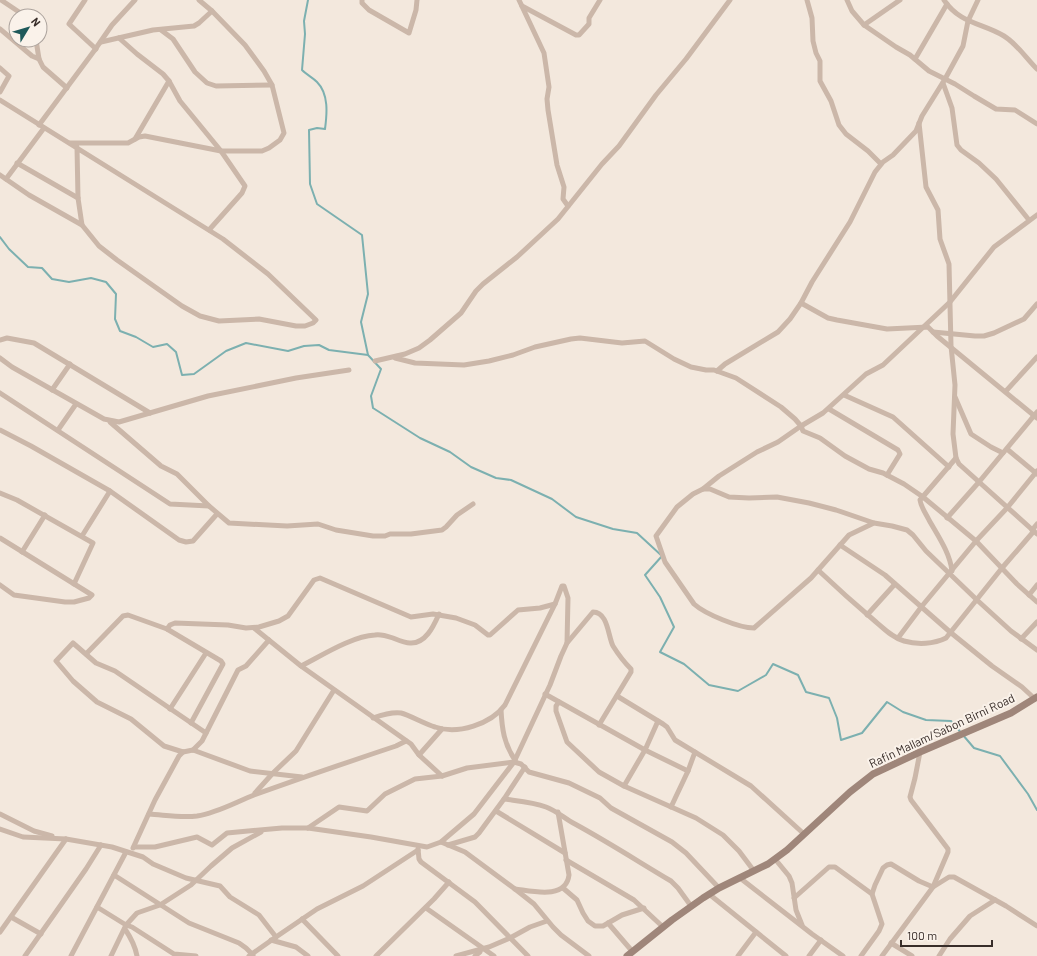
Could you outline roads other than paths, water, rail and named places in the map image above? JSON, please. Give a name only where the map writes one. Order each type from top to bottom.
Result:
[{"type":"street","points":[[1,0],[12,8]]},
{"type":"street","points":[[85,0],[69,24],[96,49]]},
{"type":"street","points":[[6,179],[67,88],[112,25],[134,0]]},
{"type":"street","points":[[69,143],[128,143],[145,136],[221,151],[262,151],[280,140],[284,133],[272,85],[245,45],[212,11],[199,0]]},
{"type":"street","points":[[362,0],[362,3],[369,10],[409,33],[416,10],[417,0]]},
{"type":"street","points":[[520,2],[576,35],[579,35],[589,24],[589,18],[600,0]]},
{"type":"street","points":[[375,361],[395,358],[419,348],[461,313],[476,291],[517,257],[558,219],[602,164],[619,146],[656,95],[686,59],[730,0]]},
{"type":"street","points":[[807,0],[812,18],[813,41],[820,61],[820,81],[832,101],[840,125],[846,134],[868,151],[881,164]]},
{"type":"street","points":[[846,0],[852,12],[864,25],[878,36],[915,59],[944,81],[996,109],[1015,110],[1037,124]]},
{"type":"street","points":[[864,25],[900,0]]},
{"type":"street","points":[[717,371],[725,364],[778,332],[790,319],[850,222],[875,172],[881,164],[893,155],[913,134],[944,81],[963,46],[968,21],[976,1]]},
{"type":"street","points":[[520,2],[544,53],[549,87],[547,99],[551,128],[557,165],[561,181],[564,186],[563,199],[568,206]]},
{"type":"street","points":[[915,59],[946,2],[956,14],[968,21],[1005,36],[1037,69]]},
{"type":"street","points":[[101,42],[161,30],[194,26],[212,11]]},
{"type":"street","points":[[0,28],[32,56],[39,59]]},
{"type":"street","points":[[161,30],[173,39],[195,72],[206,83],[216,86],[272,85]]},
{"type":"street","points":[[119,38],[161,71],[169,81],[180,101],[221,151],[245,186],[242,193],[209,230]]},
{"type":"street","points":[[37,48],[39,59],[43,67],[67,88]]},
{"type":"street","points":[[0,68],[9,76],[0,92]]},
{"type":"street","points":[[135,139],[169,81]]},
{"type":"street","points":[[944,81],[952,108],[957,145],[996,179],[1029,220]]},
{"type":"street","points":[[0,100],[223,239],[260,267],[316,320],[305,326],[296,326],[259,320],[219,321],[200,316],[182,306],[117,260],[99,246],[82,225],[30,195],[0,175]]},
{"type":"street","points":[[919,122],[926,187],[938,210],[940,239],[949,264],[951,346],[954,380],[953,434],[956,458],[959,464],[1035,532]]},
{"type":"street","points":[[77,148],[78,198],[82,225]]},
{"type":"street","points":[[17,163],[78,198]]},
{"type":"street","points":[[874,523],[849,535],[811,578],[754,628],[726,621],[698,608],[664,562],[656,536],[677,507],[692,494],[703,489],[719,476],[757,452],[778,442],[829,409],[866,374],[883,365],[950,302],[994,247],[1029,220],[1036,217]]},
{"type":"street","points":[[801,303],[828,318],[837,320],[887,329],[928,327],[1036,415],[1006,448],[948,518]]},
{"type":"street","points":[[933,332],[976,336],[994,332],[1024,319],[1037,304]]},
{"type":"street","points":[[0,340],[7,338],[34,343],[150,413]]},
{"type":"street","points":[[395,358],[415,363],[464,365],[513,356],[550,343],[580,338],[622,343],[645,341],[674,359],[691,367],[717,371],[736,378],[781,407],[801,426],[803,431],[820,438],[845,456],[869,469],[887,475],[904,484],[923,497],[976,541],[1037,602]]},
{"type":"street","points":[[1006,391],[1037,357]]},
{"type":"street","points":[[0,358],[12,367],[110,422],[161,466],[177,474],[217,514],[229,523],[287,526],[318,524],[336,530],[373,536],[412,534],[442,530],[446,528],[457,515],[473,504]]},
{"type":"street","points":[[52,390],[70,364]]},
{"type":"street","points":[[110,422],[125,421],[208,396],[296,378],[349,370]]},
{"type":"street","points":[[0,393],[170,504],[209,506]]},
{"type":"street","points":[[844,395],[893,417],[949,466]]},
{"type":"street","points":[[954,395],[971,434],[991,448],[1002,453]]},
{"type":"street","points":[[58,430],[76,404]]},
{"type":"street","points":[[829,409],[898,450],[900,454],[887,475]]},
{"type":"street","points":[[1,432],[31,446],[110,491],[179,540],[186,542],[193,541],[217,514]]},
{"type":"street","points":[[898,638],[922,606],[976,541],[1007,508],[1037,472],[1006,448]]},
{"type":"street","points":[[951,572],[950,561],[942,541],[920,503],[920,500],[956,458]]},
{"type":"street","points":[[703,489],[729,497],[777,497],[803,502],[836,510],[874,523],[907,530],[926,551],[951,572],[977,600],[1011,631],[1037,650]]},
{"type":"street","points":[[82,536],[110,491]]},
{"type":"street","points":[[0,493],[45,515],[93,543],[74,584]]},
{"type":"street","points":[[22,552],[45,515]]},
{"type":"street","points":[[818,570],[867,615],[902,641],[918,643],[935,642],[946,638],[1002,568],[1035,532],[1037,524]]},
{"type":"street","points":[[0,538],[91,594],[91,597],[74,602],[65,602],[14,595],[0,585]]},
{"type":"street","points":[[840,545],[878,570],[922,606],[950,632],[992,666],[1036,698]]},
{"type":"street","points":[[168,629],[170,625],[175,623],[228,625],[254,628],[279,621],[288,616],[314,580],[320,578],[411,617],[439,614],[475,625],[488,635],[490,635],[518,610],[540,608],[555,604]]},
{"type":"street","points":[[867,615],[894,584]]},
{"type":"street","points":[[567,643],[568,598],[564,586],[561,587],[555,604],[501,710],[504,738],[515,761],[525,767],[529,772],[569,783],[600,798],[612,808],[672,842],[686,853],[719,888]]},
{"type":"street","points":[[1029,595],[1037,586]]},
{"type":"street","points":[[130,851],[197,837],[212,845],[227,833],[282,828],[308,828],[418,848],[427,847],[441,842],[474,814],[515,761],[550,685],[560,656],[567,643],[594,612],[599,613],[609,629],[613,645],[631,672],[599,725]]},
{"type":"street","points":[[86,654],[125,615],[128,614],[168,629],[221,661],[223,664],[191,723]]},
{"type":"street","points":[[301,666],[353,640],[375,635],[411,643],[423,639],[432,630],[439,614]]},
{"type":"street","points":[[1022,639],[1037,622]]},
{"type":"street","points":[[254,628],[301,666],[406,741],[442,776]]},
{"type":"street","points":[[206,733],[115,671],[96,663],[72,643],[56,660],[56,663],[73,682],[97,702],[131,720],[164,746],[183,752],[193,750],[199,746],[206,733],[238,670],[246,666],[269,640]]},
{"type":"street","points":[[170,709],[206,653]]},
{"type":"street","points":[[253,795],[296,751],[334,690]]},
{"type":"street","points":[[545,694],[644,750],[688,771]]},
{"type":"street","points":[[617,696],[667,727],[675,740],[751,786],[804,834]]},
{"type":"street","name":"Rafin Mallam/Sabon Birni Road","points":[[629,955],[663,927],[709,894],[775,859],[860,783],[873,774],[1011,713],[1036,698]]},
{"type":"street","points":[[559,702],[556,706],[556,711],[567,742],[599,772],[624,786],[696,818],[723,835],[742,855],[754,871]]},
{"type":"street","points":[[373,718],[390,713],[400,713],[442,729],[467,729],[474,727],[501,710]]},
{"type":"street","points":[[624,786],[658,721]]},
{"type":"street","points":[[419,755],[442,729]]},
{"type":"street","points":[[149,814],[175,817],[199,816],[229,806],[253,795],[302,777],[396,746],[406,741]]},
{"type":"street","points":[[193,750],[250,771],[302,777]]},
{"type":"street","points":[[71,956],[114,875],[130,851],[179,756],[183,752]]},
{"type":"street","points":[[671,807],[695,752]]},
{"type":"street","points":[[882,956],[933,887],[948,849],[910,797],[920,752]]},
{"type":"street","points":[[308,828],[339,807],[367,811],[386,794],[415,779],[442,776],[467,768],[515,761]]},
{"type":"street","points":[[448,844],[475,836],[504,800],[525,767]]},
{"type":"street","points":[[504,800],[534,804],[547,807],[558,812],[573,823],[671,881],[691,906]]},
{"type":"street","points":[[496,811],[565,853]]},
{"type":"street","points":[[515,889],[548,892],[557,891],[563,888],[569,880],[558,812]]},
{"type":"street","points":[[0,814],[34,831],[59,838]]},
{"type":"street","points":[[0,829],[23,837],[66,838],[130,851],[159,867],[186,878],[220,886],[230,897],[259,915],[274,938],[296,947],[308,956]]},
{"type":"street","points":[[110,956],[126,927],[137,913],[160,905],[197,880],[232,848],[264,830]]},
{"type":"street","points":[[0,932],[66,838]]},
{"type":"street","points":[[441,842],[465,852],[515,889],[534,904],[547,921],[561,935],[589,956]]},
{"type":"street","points":[[25,956],[101,845]]},
{"type":"street","points":[[418,848],[419,859],[421,862],[475,902],[528,956]]},
{"type":"street","points":[[114,875],[189,923],[239,943],[252,955],[302,919],[328,903],[363,886],[418,848]]},
{"type":"street","points":[[775,859],[789,876],[792,883],[796,910],[802,926]]},
{"type":"street","points":[[566,860],[634,900],[663,927]]},
{"type":"street","points":[[861,956],[879,931],[882,924],[872,894],[883,868],[891,864],[919,881],[933,887]]},
{"type":"street","points":[[794,898],[829,867],[832,867],[872,894]]},
{"type":"street","points":[[933,887],[949,878],[954,877],[996,900],[1037,926]]},
{"type":"street","points":[[740,878],[843,956]]},
{"type":"street","points":[[376,956],[426,908],[449,882]]},
{"type":"street","points":[[563,888],[577,900],[588,921],[599,927],[608,924],[622,915],[644,908]]},
{"type":"street","points":[[709,894],[786,956]]},
{"type":"street","points":[[939,956],[950,939],[970,916],[996,900]]},
{"type":"street","points":[[97,907],[126,927],[137,956]]},
{"type":"street","points":[[426,908],[494,956]]},
{"type":"street","points":[[11,917],[41,934]]},
{"type":"street","points":[[302,919],[338,956]]},
{"type":"street","points":[[0,920],[6,924]]},
{"type":"street","points":[[456,956],[489,947],[510,938],[530,926],[547,921]]},
{"type":"street","points":[[608,924],[629,955]]},
{"type":"street","points":[[126,927],[132,927],[174,954],[196,956]]},
{"type":"street","points":[[738,956],[756,932]]},
{"type":"street","points":[[809,956],[820,940]]},
{"type":"street","points":[[892,943],[912,956]]},
{"type":"street","points":[[475,956],[482,948]]},
{"type":"waterway","points":[[308,0],[304,21],[305,34],[302,70],[321,87],[324,92],[327,111],[325,129],[317,128],[309,130],[310,184],[317,204],[362,235],[368,294],[361,322],[368,355],[381,369],[371,396],[373,408],[420,438],[450,452],[471,467],[496,478],[511,480],[552,499],[576,517],[613,529],[637,533],[662,556],[645,575],[660,597],[674,627],[660,652],[684,664],[709,685],[738,691],[766,675],[773,664],[798,675],[806,692],[829,698],[837,718],[841,740],[862,733],[887,702],[903,712],[926,720],[951,721],[974,748],[1000,756],[1028,794],[1037,810]]},
{"type":"waterway","points":[[0,237],[9,249],[28,267],[42,268],[52,279],[69,282],[91,278],[106,282],[116,294],[115,319],[120,331],[136,337],[153,347],[167,344],[176,352],[182,375],[194,374],[226,351],[246,343],[288,351],[304,346],[319,345],[329,350],[368,355]]}]
